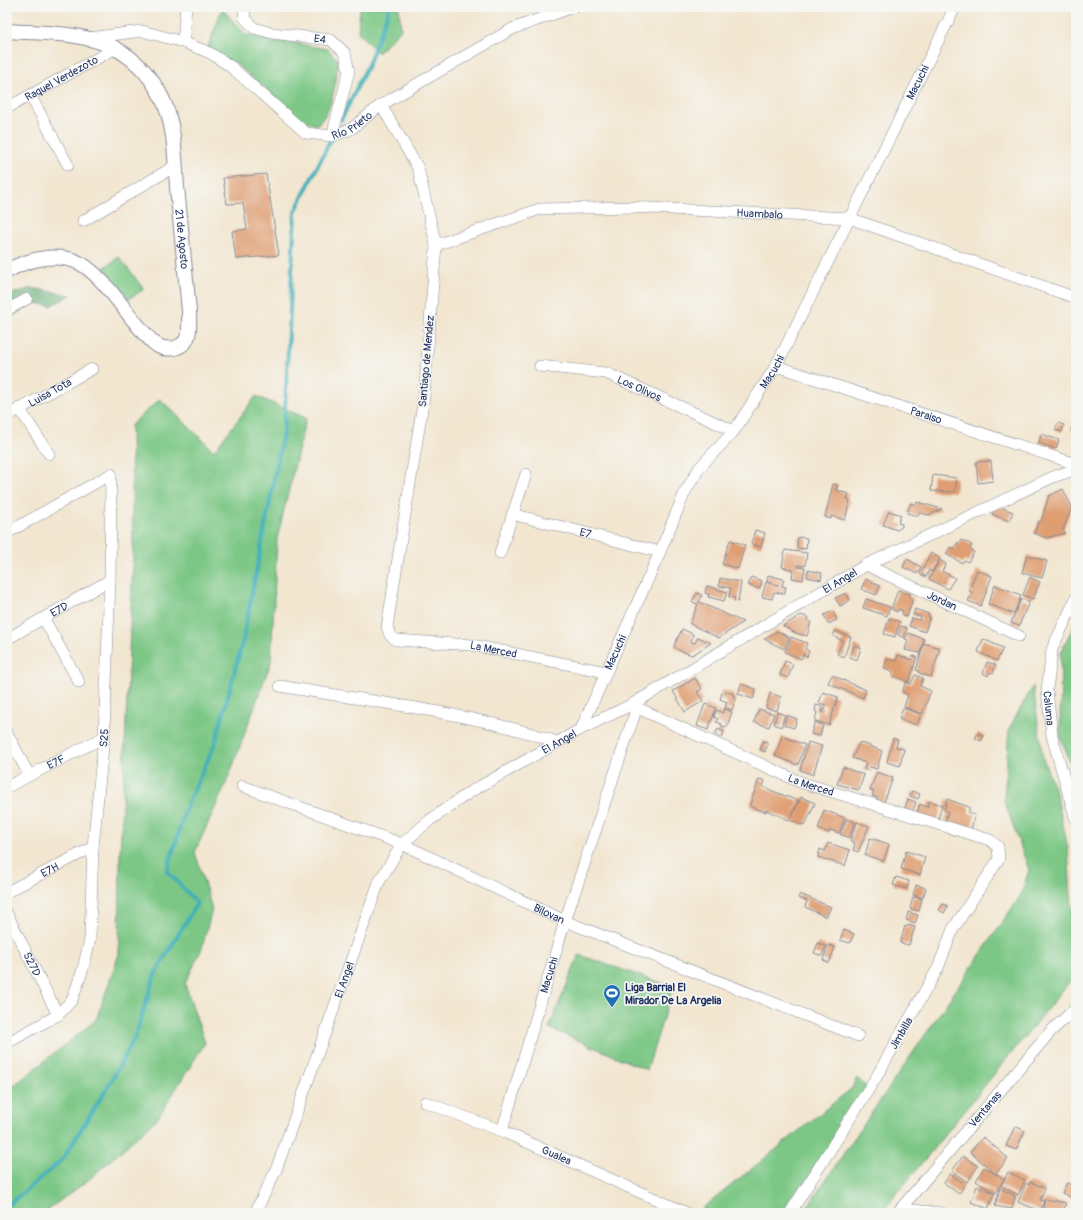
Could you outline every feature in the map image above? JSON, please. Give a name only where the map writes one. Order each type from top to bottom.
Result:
[{"type":"street","points":[[183,42],[186,7]]},
{"type":"street","name":"E4","points":[[245,7],[244,17],[254,28],[272,33],[331,40],[345,52],[348,71],[332,136]]},
{"type":"street","name":"Río Prieto","points":[[88,38],[142,31],[183,42],[210,54],[230,66],[306,133],[332,136],[350,129],[381,105],[512,29],[573,7]]},
{"type":"street","name":"Macuchi","points":[[581,729],[660,552],[685,492],[700,467],[734,431],[776,366],[955,7]]},
{"type":"street","name":"21 de Agosto","points":[[7,31],[71,35],[88,38],[116,48],[140,67],[162,97],[171,126],[176,166],[189,311],[188,336],[181,345],[176,348],[165,349],[153,343],[102,284],[87,269],[75,261],[52,258],[36,260],[21,263],[7,271]]},
{"type":"street","name":"Raquel Verdezoto","points":[[7,108],[116,48]]},
{"type":"street","points":[[30,95],[68,165]]},
{"type":"street","name":"Santiago de Mendez","points":[[381,105],[418,168],[436,245],[424,397],[387,627]]},
{"type":"street","points":[[83,221],[176,166]]},
{"type":"street","name":"Huambalo","points":[[436,245],[540,209],[630,207],[849,218],[1076,298]]},
{"type":"street","points":[[7,310],[27,299]]},
{"type":"street","name":"Los Olivos","points":[[540,366],[606,373],[734,431]]},
{"type":"street","name":"Paraiso","points":[[776,366],[1076,464]]},
{"type":"street","name":"Luisa Tota","points":[[7,416],[92,369]]},
{"type":"street","points":[[19,408],[49,454]]},
{"type":"street","name":"El Angel","points":[[255,1213],[276,1170],[379,882],[402,844],[430,820],[470,792],[581,729],[634,706],[866,565],[1052,477],[1076,469]]},
{"type":"street","name":"S25","points":[[7,533],[111,474],[110,580],[104,737],[93,848],[90,940],[83,968],[72,1000],[58,1015]]},
{"type":"street","points":[[500,553],[526,474]]},
{"type":"street","name":"E7","points":[[512,514],[660,552]]},
{"type":"street","name":"Jordan","points":[[866,565],[1019,636]]},
{"type":"street","name":"E7D","points":[[7,638],[110,580]]},
{"type":"street","name":"Caluma","points":[[1076,598],[1052,649],[1047,690],[1052,736],[1076,820]]},
{"type":"street","points":[[44,618],[79,682]]},
{"type":"street","name":"La Merced","points":[[387,627],[390,636],[396,640],[472,645],[606,672]]},
{"type":"street","points":[[280,686],[474,720],[528,732],[557,742]]},
{"type":"street","name":"Macuchi","points":[[502,1131],[565,921],[634,706]]},
{"type":"street","name":"La Merced","points":[[634,706],[800,782],[990,840],[998,848]]},
{"type":"street","points":[[7,732],[29,775]]},
{"type":"street","name":"E7F","points":[[7,787],[104,737]]},
{"type":"street","name":"Bilovan","points":[[242,786],[402,844],[565,921],[858,1036]]},
{"type":"street","name":"E7H","points":[[7,892],[93,848]]},
{"type":"street","name":"Jimbilla","points":[[790,1213],[877,1076],[938,968],[953,929],[999,859],[998,848]]},
{"type":"street","name":"S27D","points":[[7,914],[58,1015]]},
{"type":"street","name":"Ventanas","points":[[899,1211],[1051,1031],[1076,1008]]},
{"type":"street","points":[[7,1042],[58,1015]]},
{"type":"street","name":"Gualea","points":[[425,1102],[502,1131],[687,1213]]},
{"type":"street","points":[[899,1211],[942,1213]]},
{"type":"green space","points":[[360,7],[399,7],[401,29],[378,53],[358,32]]},
{"type":"green space","points":[[222,9],[246,35],[328,49],[338,60],[335,86],[330,105],[326,113],[316,125],[302,120],[235,63],[206,52]]},
{"type":"green space","points":[[119,257],[144,289],[129,299],[104,268]]},
{"type":"green space","points":[[32,288],[71,295],[51,306],[35,303],[7,319],[7,295]]},
{"type":"green space","points":[[256,396],[306,418],[277,539],[271,662],[228,779],[195,852],[212,909],[202,948],[185,984],[205,1043],[157,1119],[86,1182],[43,1213],[7,1213],[7,1091],[96,1020],[119,954],[120,857],[133,561],[131,425],[160,399],[214,451]]},
{"type":"green space","points":[[1076,620],[1076,777],[1060,736],[1061,653]]},
{"type":"green space","points":[[1033,686],[1043,759],[1056,793],[1068,848],[1076,974],[881,1213],[803,1213],[1021,895],[1029,870],[1004,800],[1009,729]]},
{"type":"green space","name":"Liga Barrial El Mirador De La Argelia","points":[[579,955],[673,987],[647,1070],[549,1028]]},
{"type":"green space","points":[[857,1078],[868,1088],[787,1213],[701,1213],[703,1208],[852,1088]]},
{"type":"building","points":[[266,174],[279,255],[236,259],[232,231],[247,229],[243,203],[227,204],[223,178]]},
{"type":"building","points":[[1075,419],[1076,420],[1076,432],[1071,430]]},
{"type":"building","points":[[1058,423],[1064,425],[1062,432],[1055,430]]},
{"type":"building","points":[[1041,434],[1059,440],[1056,449],[1039,443]]},
{"type":"building","points":[[991,461],[993,481],[978,483],[976,462]]},
{"type":"building","points":[[933,475],[957,478],[955,492],[931,491]]},
{"type":"building","points":[[833,484],[838,485],[836,490],[849,494],[847,499],[850,500],[845,520],[831,516],[831,519],[825,517]]},
{"type":"building","points":[[1063,489],[1072,507],[1063,530],[1065,533],[1046,538],[1034,533],[1039,521],[1041,521],[1049,496]]},
{"type":"building","points":[[917,502],[942,509],[929,515],[919,513],[918,516],[907,513],[911,503],[916,505]]},
{"type":"building","points":[[995,505],[1013,512],[1009,521],[992,514]]},
{"type":"building","points":[[889,511],[901,515],[898,523],[902,524],[902,527],[897,530],[883,525]]},
{"type":"building","points":[[755,530],[765,533],[761,547],[751,544]]},
{"type":"building","points":[[798,537],[807,538],[806,549],[797,548]]},
{"type":"building","points":[[730,540],[745,545],[738,569],[722,564]]},
{"type":"building","points":[[962,540],[972,545],[970,549],[974,552],[968,562],[964,560],[962,563],[946,554],[950,547],[954,549],[958,542],[960,543]]},
{"type":"building","points":[[785,550],[807,553],[805,566],[798,565],[798,567],[805,568],[803,580],[792,578],[793,570],[782,567]]},
{"type":"building","points":[[931,553],[940,558],[932,572],[929,570],[926,577],[920,574]]},
{"type":"building","points":[[1027,555],[1047,561],[1042,578],[1022,573]]},
{"type":"building","points":[[907,559],[921,567],[917,574],[903,567]]},
{"type":"building","points":[[940,560],[946,564],[942,571],[955,578],[948,589],[929,579]]},
{"type":"building","points":[[808,570],[822,573],[821,580],[807,577]]},
{"type":"building","points":[[977,570],[992,576],[981,606],[968,601],[972,592],[969,591]]},
{"type":"building","points":[[768,575],[784,579],[782,586],[786,587],[784,594],[774,592],[772,599],[762,597],[766,582],[778,585],[767,582]]},
{"type":"building","points":[[751,577],[762,581],[759,589],[748,585]]},
{"type":"building","points":[[1030,577],[1040,582],[1033,599],[1023,595]]},
{"type":"building","points":[[720,578],[741,582],[738,602],[734,601],[735,598],[729,597],[731,588],[719,586]]},
{"type":"building","points":[[866,579],[880,586],[876,595],[861,589]]},
{"type":"building","points":[[995,585],[1021,595],[1014,614],[988,604]]},
{"type":"building","points":[[707,586],[727,592],[724,601],[708,597],[709,594],[705,593]]},
{"type":"building","points":[[898,590],[910,594],[909,597],[913,598],[907,617],[902,615],[903,611],[898,609],[897,612],[891,609]]},
{"type":"building","points":[[697,593],[702,595],[699,602],[743,622],[719,638],[690,624],[698,604],[692,602]]},
{"type":"building","points":[[846,593],[850,600],[840,606],[835,598]]},
{"type":"building","points":[[866,599],[890,607],[887,616],[863,608]]},
{"type":"building","points":[[1021,599],[1029,602],[1019,626],[1011,623]]},
{"type":"building","points":[[915,609],[929,614],[928,616],[930,617],[925,632],[909,626],[912,618],[920,620],[921,617],[913,615]]},
{"type":"building","points":[[833,611],[837,620],[828,624],[824,615]]},
{"type":"building","points":[[801,615],[809,618],[808,620],[811,622],[807,636],[795,633],[783,626]]},
{"type":"building","points":[[889,618],[900,622],[895,637],[884,634]]},
{"type":"building","points":[[901,626],[907,628],[904,638],[898,635]]},
{"type":"building","points":[[682,629],[693,634],[691,642],[695,643],[698,637],[711,643],[692,655],[678,650],[674,646]]},
{"type":"building","points":[[777,631],[789,637],[784,649],[764,639]]},
{"type":"building","points":[[835,631],[851,637],[844,657],[837,654],[843,641],[833,636]]},
{"type":"building","points":[[908,633],[924,639],[920,653],[905,650],[908,640],[905,639]]},
{"type":"building","points":[[791,637],[807,643],[805,649],[809,651],[807,657],[803,655],[801,659],[785,652]]},
{"type":"building","points":[[983,639],[1003,648],[997,661],[978,652]]},
{"type":"building","points":[[924,643],[940,648],[931,677],[919,673],[919,671],[916,670]]},
{"type":"building","points":[[855,645],[861,648],[857,660],[850,657]]},
{"type":"building","points":[[898,655],[912,660],[913,656],[917,657],[909,682],[892,676],[893,671],[884,668],[887,659],[896,661]]},
{"type":"building","points":[[785,661],[793,664],[788,678],[780,675]]},
{"type":"building","points":[[987,662],[996,665],[993,673],[990,672],[988,676],[983,673]]},
{"type":"building","points":[[832,675],[866,690],[863,698],[828,683]]},
{"type":"building","points":[[915,675],[923,678],[920,686],[931,691],[922,714],[904,707],[908,695],[902,692],[906,682],[911,684]]},
{"type":"building","points":[[695,678],[702,689],[697,692],[703,701],[685,712],[673,691]]},
{"type":"building","points":[[741,684],[756,689],[753,699],[738,694]]},
{"type":"building","points":[[723,690],[734,694],[733,697],[736,698],[732,710],[725,708],[727,702],[720,699]]},
{"type":"building","points":[[823,692],[838,697],[829,725],[815,721],[817,712],[815,711],[816,705],[823,707],[822,712],[824,712],[826,705],[819,703]]},
{"type":"building","points":[[770,693],[781,697],[777,711],[766,708]]},
{"type":"building","points":[[705,704],[716,708],[708,730],[697,726]]},
{"type":"building","points":[[903,708],[921,714],[917,725],[899,719]]},
{"type":"building","points":[[724,709],[732,712],[727,727],[721,726],[722,724],[716,722],[718,719],[714,717],[716,710],[723,713]]},
{"type":"building","points":[[759,709],[774,714],[769,727],[754,722]]},
{"type":"building","points":[[777,712],[785,715],[781,727],[774,724]]},
{"type":"building","points":[[787,715],[797,719],[794,728],[784,725]]},
{"type":"building","points":[[815,722],[823,725],[820,736],[811,734]]},
{"type":"building","points":[[718,729],[724,731],[722,738],[715,735]]},
{"type":"building","points":[[978,733],[984,736],[981,741],[975,738]]},
{"type":"building","points":[[782,736],[805,745],[798,765],[775,756]]},
{"type":"building","points":[[893,738],[898,740],[896,747],[904,749],[900,766],[887,762]]},
{"type":"building","points":[[763,741],[768,742],[765,752],[760,750]]},
{"type":"building","points":[[808,742],[822,746],[813,775],[800,770]]},
{"type":"building","points":[[860,742],[882,751],[877,769],[870,767],[869,771],[864,769],[866,763],[852,758]]},
{"type":"building","points":[[843,767],[864,775],[859,790],[837,784]]},
{"type":"building","points":[[877,772],[893,778],[884,802],[876,803],[878,798],[872,796],[874,792],[870,790]]},
{"type":"building","points":[[759,779],[765,781],[763,787],[798,801],[791,818],[801,797],[815,803],[805,825],[801,825],[795,821],[794,822],[766,810],[766,812],[751,807],[750,804]]},
{"type":"building","points":[[912,791],[920,794],[918,799],[910,796]]},
{"type":"building","points":[[908,799],[916,802],[911,816],[903,813]]},
{"type":"building","points":[[947,799],[969,807],[969,813],[975,815],[971,829],[945,821],[948,812],[944,810]]},
{"type":"building","points":[[929,801],[942,805],[937,823],[916,816],[920,804],[927,807]]},
{"type":"building","points":[[824,810],[845,818],[839,833],[830,830],[829,833],[818,829]]},
{"type":"building","points":[[847,819],[855,822],[849,838],[840,834]]},
{"type":"building","points":[[857,822],[869,826],[858,852],[853,850],[855,843],[850,841]]},
{"type":"building","points":[[870,838],[889,844],[884,861],[865,855]]},
{"type":"building","points":[[828,843],[850,850],[845,866],[818,857],[820,849],[825,851]]},
{"type":"building","points":[[906,851],[925,857],[920,875],[901,869]]},
{"type":"building","points":[[896,877],[909,881],[907,889],[893,885]]},
{"type":"building","points":[[916,885],[926,888],[923,898],[913,895]]},
{"type":"building","points":[[800,894],[831,907],[826,917],[805,907],[807,901],[798,898]]},
{"type":"building","points":[[913,897],[922,899],[919,911],[910,909]]},
{"type":"building","points":[[943,904],[948,906],[944,913],[939,910]]},
{"type":"building","points":[[908,912],[918,915],[915,923],[906,920]]},
{"type":"building","points":[[908,925],[915,927],[909,945],[900,943],[905,926],[907,927]]},
{"type":"building","points":[[844,930],[854,934],[850,943],[840,940]]},
{"type":"building","points":[[818,943],[826,946],[822,956],[814,953]]},
{"type":"building","points":[[828,945],[835,947],[829,963],[823,960]]},
{"type":"building","points":[[1015,1126],[1025,1131],[1016,1150],[1006,1146]]},
{"type":"building","points":[[983,1137],[1008,1158],[996,1174],[970,1152]]},
{"type":"building","points":[[963,1156],[978,1166],[967,1182],[952,1171]]},
{"type":"building","points":[[984,1167],[1004,1179],[996,1193],[976,1181]]},
{"type":"building","points":[[1008,1172],[1025,1180],[1018,1195],[1001,1186]]},
{"type":"building","points":[[950,1174],[965,1184],[959,1194],[944,1183]]},
{"type":"building","points":[[1030,1182],[1045,1188],[1040,1200],[1044,1201],[1040,1211],[1018,1202],[1026,1183],[1029,1185]]},
{"type":"building","points":[[1067,1183],[1076,1187],[1074,1199],[1062,1193]]},
{"type":"building","points":[[977,1186],[994,1193],[988,1209],[971,1202]]},
{"type":"building","points":[[1000,1188],[1015,1196],[1012,1209],[995,1206]]},
{"type":"building","points":[[1045,1199],[1066,1203],[1063,1213],[1042,1213]]},
{"type":"waterway","points":[[341,120],[368,65],[388,12],[388,7]]},
{"type":"waterway","points":[[7,1206],[62,1160],[110,1083],[135,1037],[155,974],[197,903],[167,871],[187,805],[215,744],[243,640],[284,428],[295,212],[332,137]]},
{"type":"place","name":"Liga Barrial El Mirador De La Argelia","points":[[612,1008]]}]
